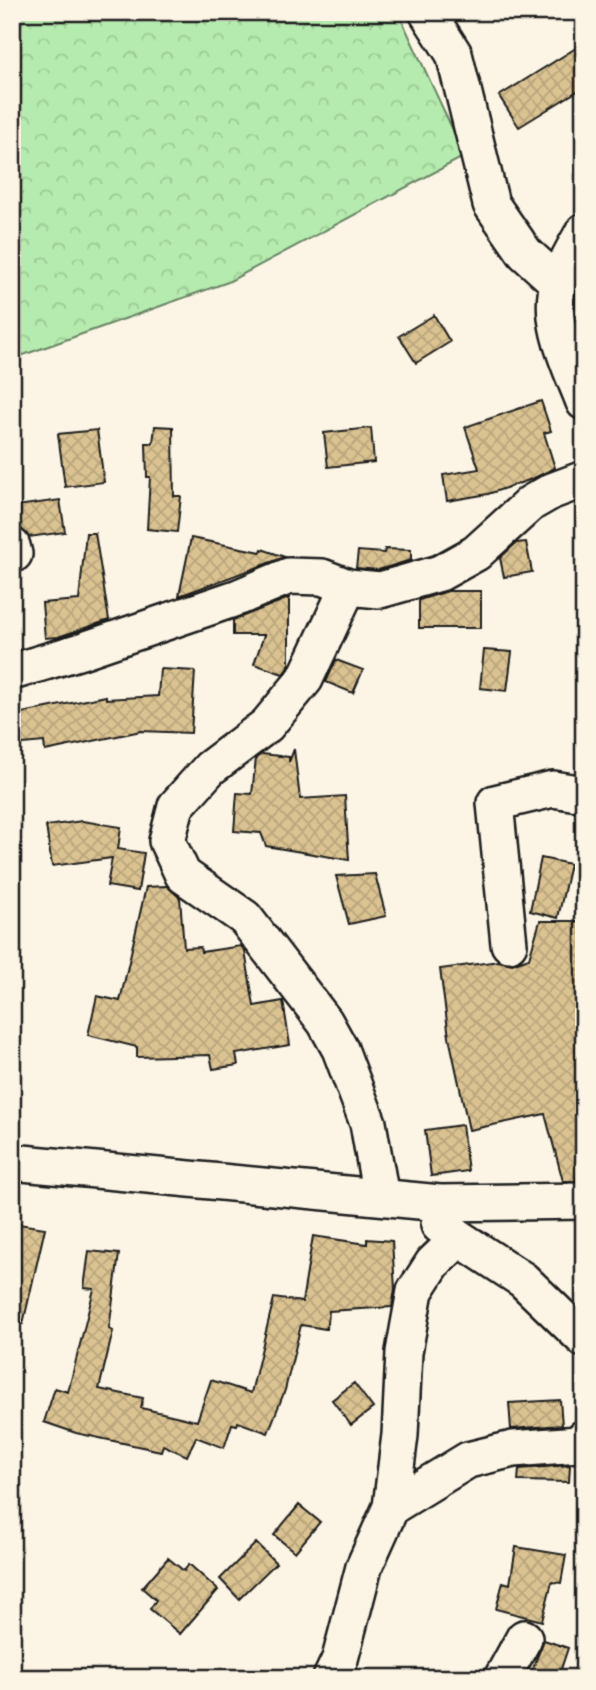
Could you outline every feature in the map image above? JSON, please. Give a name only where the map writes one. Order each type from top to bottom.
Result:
[{"type":"street","points":[[427,12],[454,54],[491,204],[525,253],[558,283]]},
{"type":"street","points":[[584,231],[558,283],[555,303],[556,323],[584,402]]},
{"type":"street","points":[[12,672],[239,597],[289,576],[322,577],[348,587],[380,590],[440,573],[476,552],[531,503],[552,491],[584,479]]},
{"type":"street","points":[[12,546],[12,554]]},
{"type":"street","points":[[348,587],[305,680],[267,725],[210,768],[176,806],[166,841],[183,875],[245,918],[326,1022],[340,1049],[368,1123],[391,1198],[523,1280],[584,1339]]},
{"type":"street","points":[[509,944],[495,803],[553,789],[584,794]]},
{"type":"street","points":[[12,1162],[440,1203],[584,1202]]},
{"type":"street","points":[[331,1678],[341,1659],[364,1567],[391,1507],[400,1435],[404,1352],[415,1291],[433,1263],[458,1239]]},
{"type":"street","points":[[391,1507],[468,1460],[513,1449],[578,1444],[584,1437]]},
{"type":"street","points":[[502,1678],[524,1639]]},
{"type":"green space","points":[[12,12],[398,12],[465,156],[228,282],[12,359]]},
{"type":"building","points":[[584,43],[584,87],[519,127],[499,96]]},
{"type":"building","points":[[434,315],[450,342],[416,363],[399,336]]},
{"type":"building","points":[[541,401],[551,431],[544,433],[555,468],[488,494],[447,501],[443,475],[479,469],[465,427]]},
{"type":"building","points":[[155,426],[173,427],[174,496],[181,496],[177,532],[147,529],[150,477],[147,477],[146,443],[153,443]]},
{"type":"building","points":[[371,428],[374,462],[328,467],[324,433]]},
{"type":"building","points":[[97,430],[104,482],[65,487],[58,434]]},
{"type":"building","points":[[60,500],[65,532],[29,537],[19,527],[16,506]]},
{"type":"building","points":[[86,533],[95,533],[109,620],[58,637],[45,638],[42,603],[79,600]]},
{"type":"building","points":[[191,538],[261,552],[262,549],[285,557],[179,596]]},
{"type":"building","points":[[526,542],[532,572],[504,577],[500,558],[516,543]]},
{"type":"building","points":[[385,549],[411,550],[411,560],[378,570],[356,568],[358,551],[384,553]]},
{"type":"building","points":[[448,591],[481,591],[481,628],[419,628],[419,600]]},
{"type":"building","points":[[289,598],[289,666],[283,674],[254,664],[264,635],[233,635],[233,620]]},
{"type":"building","points":[[484,650],[512,652],[507,691],[480,688]]},
{"type":"building","points":[[336,660],[363,670],[353,693],[326,682]]},
{"type":"building","points":[[160,669],[195,671],[191,733],[141,731],[45,751],[44,742],[12,745],[12,715],[106,696],[106,699],[158,696]]},
{"type":"building","points":[[294,749],[300,799],[345,796],[349,860],[266,846],[261,833],[234,831],[237,793],[252,794],[256,758],[262,754],[289,757],[289,762]]},
{"type":"building","points":[[82,821],[121,827],[118,849],[144,853],[138,891],[107,886],[112,858],[52,866],[46,826]]},
{"type":"building","points":[[541,858],[570,864],[558,918],[530,911]]},
{"type":"building","points":[[375,874],[386,916],[349,924],[336,876]]},
{"type":"building","points":[[167,886],[180,898],[184,948],[200,947],[201,952],[241,946],[245,951],[254,1006],[283,1001],[290,1045],[236,1054],[238,1065],[213,1069],[210,1055],[137,1057],[137,1047],[88,1035],[97,996],[120,1001],[146,887]]},
{"type":"building","points":[[540,921],[584,921],[584,1181],[563,1181],[545,1114],[469,1130],[449,1037],[440,969],[499,961],[512,964],[529,958]]},
{"type":"building","points":[[462,1125],[468,1171],[431,1176],[425,1130]]},
{"type":"building","points":[[12,1223],[45,1228],[23,1324],[12,1323]]},
{"type":"building","points":[[313,1236],[367,1244],[367,1239],[392,1241],[395,1289],[392,1307],[329,1311],[326,1329],[301,1325],[285,1390],[268,1433],[238,1422],[237,1425],[232,1424],[224,1448],[196,1437],[187,1456],[163,1445],[161,1451],[76,1433],[44,1422],[55,1388],[68,1392],[94,1289],[84,1288],[89,1251],[119,1254],[109,1329],[113,1331],[99,1389],[143,1398],[141,1408],[197,1421],[211,1380],[251,1393],[274,1298],[302,1302]]},
{"type":"building","points":[[354,1383],[373,1408],[351,1425],[332,1400]]},
{"type":"building","points":[[560,1400],[562,1425],[511,1429],[509,1403]]},
{"type":"building","points":[[570,1465],[569,1482],[518,1481],[519,1469]]},
{"type":"building","points":[[299,1505],[320,1522],[295,1552],[274,1535]]},
{"type":"building","points":[[256,1543],[276,1563],[239,1599],[220,1579]]},
{"type":"building","points":[[516,1547],[566,1555],[561,1583],[552,1582],[542,1621],[496,1609],[503,1582],[510,1584]]},
{"type":"building","points":[[168,1558],[184,1571],[189,1564],[218,1590],[180,1634],[150,1609],[156,1600],[142,1588]]},
{"type":"building","points":[[544,1640],[568,1648],[558,1678],[529,1678]]}]
